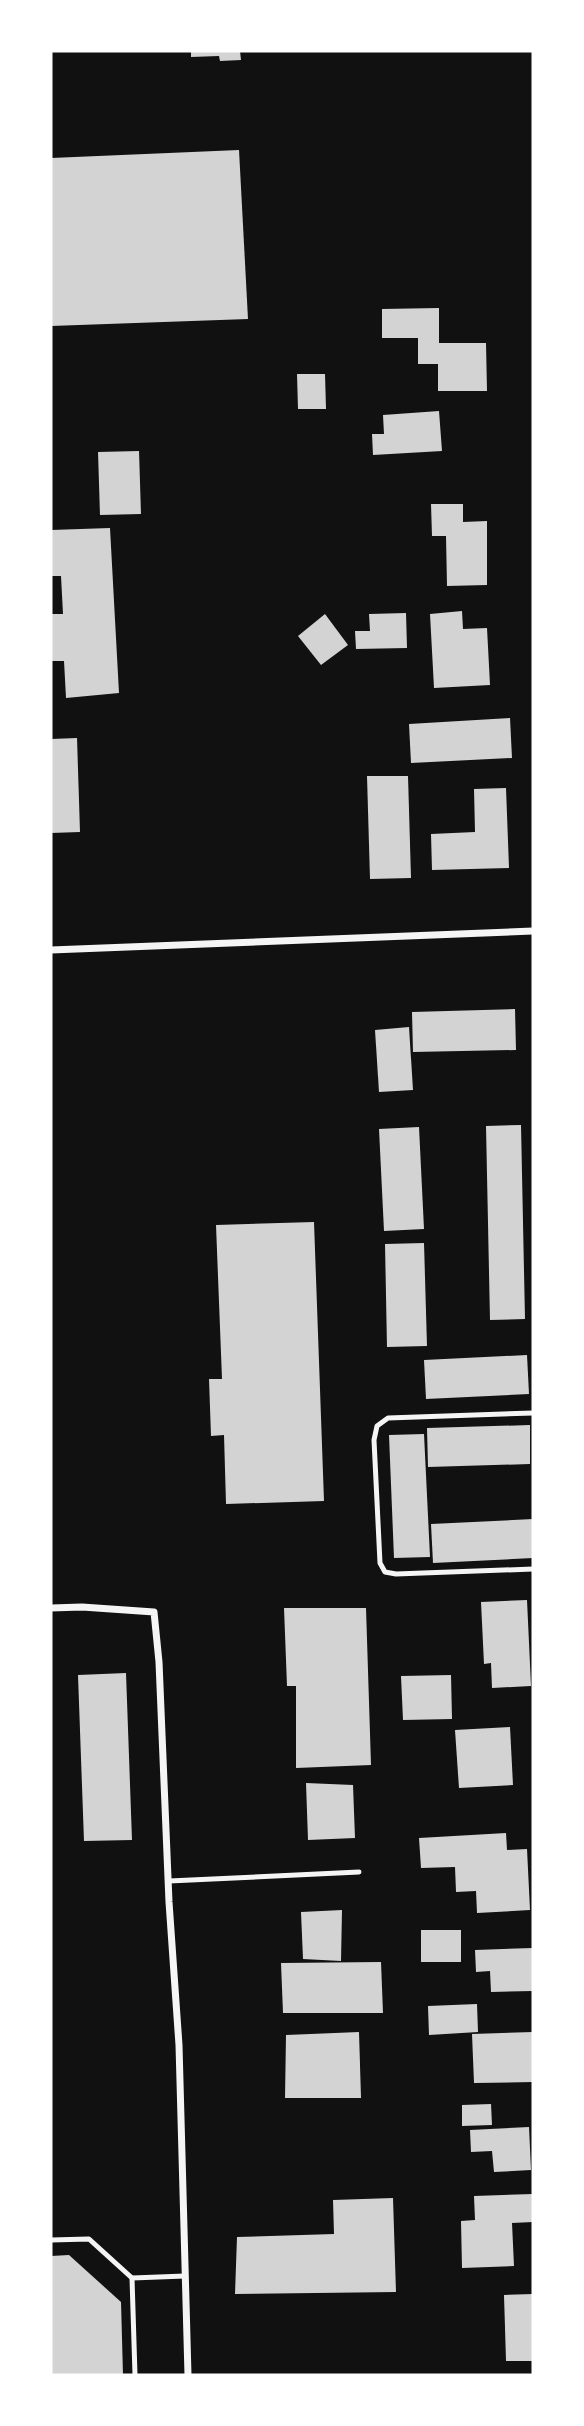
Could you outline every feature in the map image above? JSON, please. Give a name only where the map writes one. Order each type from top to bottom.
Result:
[{"type":"street","points":[[51,950],[533,931]]},
{"type":"street","points":[[51,1608],[82,1607],[154,1612],[159,1662],[179,2045],[188,2375]]},
{"type":"lane","points":[[533,1413],[388,1418],[377,1426],[374,1440],[380,1563],[384,1572],[396,1574],[533,1569]]},
{"type":"lane","points":[[169,1881],[359,1872]]},
{"type":"lane","points":[[51,2240],[89,2239],[132,2278],[185,2276]]},
{"type":"lane","points":[[132,2278],[135,2375]]},
{"type":"building","points":[[191,51],[240,51],[241,60],[220,61],[219,56],[191,57]]},
{"type":"building","points":[[239,150],[248,319],[51,326],[51,158]]},
{"type":"building","points":[[439,308],[439,343],[486,343],[487,391],[438,391],[438,364],[418,364],[418,338],[382,338],[382,309]]},
{"type":"building","points":[[297,374],[325,374],[326,409],[298,409]]},
{"type":"building","points":[[439,411],[442,451],[373,455],[372,434],[384,434],[383,415]]},
{"type":"building","points":[[139,451],[141,514],[100,515],[98,452]]},
{"type":"building","points":[[431,504],[463,504],[463,522],[487,521],[487,585],[447,586],[446,536],[432,536]]},
{"type":"building","points":[[110,528],[119,693],[66,698],[64,661],[51,661],[51,614],[63,614],[61,576],[51,576],[51,530]]},
{"type":"building","points":[[462,611],[463,629],[487,628],[490,685],[434,688],[430,614]]},
{"type":"building","points":[[406,613],[407,648],[356,649],[355,631],[370,631],[369,614]]},
{"type":"building","points":[[325,614],[348,645],[321,665],[298,636]]},
{"type":"building","points":[[510,718],[512,758],[411,763],[409,724]]},
{"type":"building","points":[[77,738],[80,832],[51,833],[51,739]]},
{"type":"building","points":[[367,776],[408,776],[411,878],[370,879]]},
{"type":"building","points":[[506,788],[509,868],[432,870],[431,834],[475,832],[474,789]]},
{"type":"building","points":[[515,1009],[516,1050],[413,1052],[412,1012]]},
{"type":"building","points":[[409,1027],[413,1090],[379,1092],[375,1030]]},
{"type":"building","points":[[521,1125],[525,1319],[490,1320],[486,1126]]},
{"type":"building","points":[[419,1127],[424,1229],[384,1231],[379,1129]]},
{"type":"building","points":[[314,1222],[324,1501],[226,1504],[224,1435],[211,1436],[209,1379],[222,1379],[216,1225]]},
{"type":"building","points":[[424,1243],[427,1346],[387,1347],[385,1244]]},
{"type":"building","points":[[527,1355],[529,1394],[426,1399],[424,1360]]},
{"type":"building","points":[[530,1425],[530,1464],[428,1467],[427,1428]]},
{"type":"building","points":[[424,1434],[430,1557],[394,1558],[389,1435]]},
{"type":"building","points":[[533,1519],[533,1558],[433,1563],[431,1524]]},
{"type":"building","points":[[527,1600],[531,1686],[492,1688],[491,1663],[484,1664],[481,1602]]},
{"type":"building","points":[[284,1608],[366,1608],[371,1765],[296,1768],[296,1686],[287,1686]]},
{"type":"building","points":[[126,1673],[132,1840],[84,1841],[78,1675]]},
{"type":"building","points":[[451,1675],[452,1719],[403,1720],[401,1676]]},
{"type":"building","points":[[510,1727],[513,1785],[459,1788],[455,1730]]},
{"type":"building","points":[[306,1783],[353,1785],[355,1838],[308,1840]]},
{"type":"building","points":[[506,1833],[507,1850],[527,1849],[530,1910],[477,1913],[476,1891],[456,1892],[455,1867],[421,1868],[419,1838]]},
{"type":"building","points":[[342,1910],[341,1961],[303,1959],[301,1912]]},
{"type":"building","points":[[421,1930],[461,1930],[461,1962],[421,1962]]},
{"type":"building","points":[[533,1948],[533,1991],[491,1992],[490,1971],[476,1972],[475,1950]]},
{"type":"building","points":[[381,1962],[383,2013],[283,2013],[281,1963]]},
{"type":"building","points":[[477,2004],[478,2032],[429,2035],[428,2006]]},
{"type":"building","points":[[359,2032],[361,2098],[285,2098],[286,2035]]},
{"type":"building","points":[[533,2032],[533,2082],[474,2083],[472,2034]]},
{"type":"building","points":[[491,2104],[492,2125],[462,2126],[462,2105]]},
{"type":"building","points":[[529,2127],[531,2170],[494,2172],[492,2151],[471,2152],[470,2130]]},
{"type":"building","points":[[533,2194],[533,2222],[512,2223],[514,2266],[462,2268],[461,2221],[475,2220],[474,2196]]},
{"type":"building","points":[[393,2198],[396,2292],[235,2294],[237,2237],[334,2234],[333,2200]]},
{"type":"building","points":[[69,2255],[121,2302],[123,2375],[51,2375],[51,2256]]},
{"type":"building","points":[[533,2294],[533,2361],[506,2361],[504,2295]]}]
